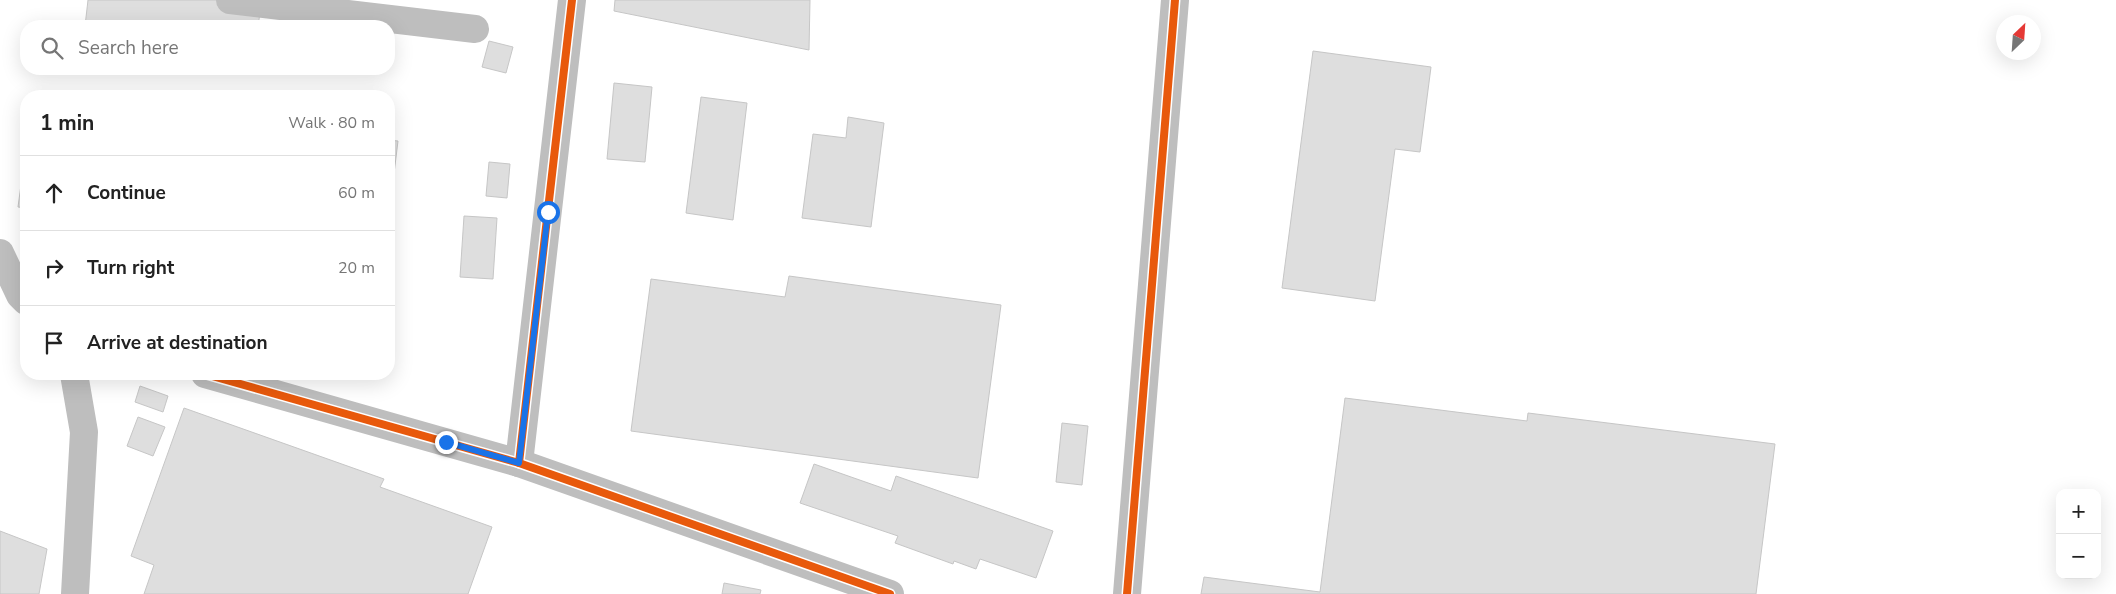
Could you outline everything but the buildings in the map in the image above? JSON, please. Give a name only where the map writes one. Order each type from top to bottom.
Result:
[{"type":"street","points":[[230,0],[475,29]]},
{"type":"street","points":[[519,463],[572,0]]},
{"type":"street","points":[[1128,594],[1175,0]]},
{"type":"street","points":[[0,253],[20,295]]},
{"type":"street","points":[[75,380],[84,432],[75,594]]},
{"type":"street","points":[[226,380],[519,463],[890,594]]},
{"type":"cycle path","points":[[519,463],[572,0]]},
{"type":"cycle path","points":[[1127,594],[1175,0]]},
{"type":"cycle path","points":[[226,380],[519,463],[890,594]]},
{"type":"route","points":[[446,442],[519,463],[548,212]]}]
